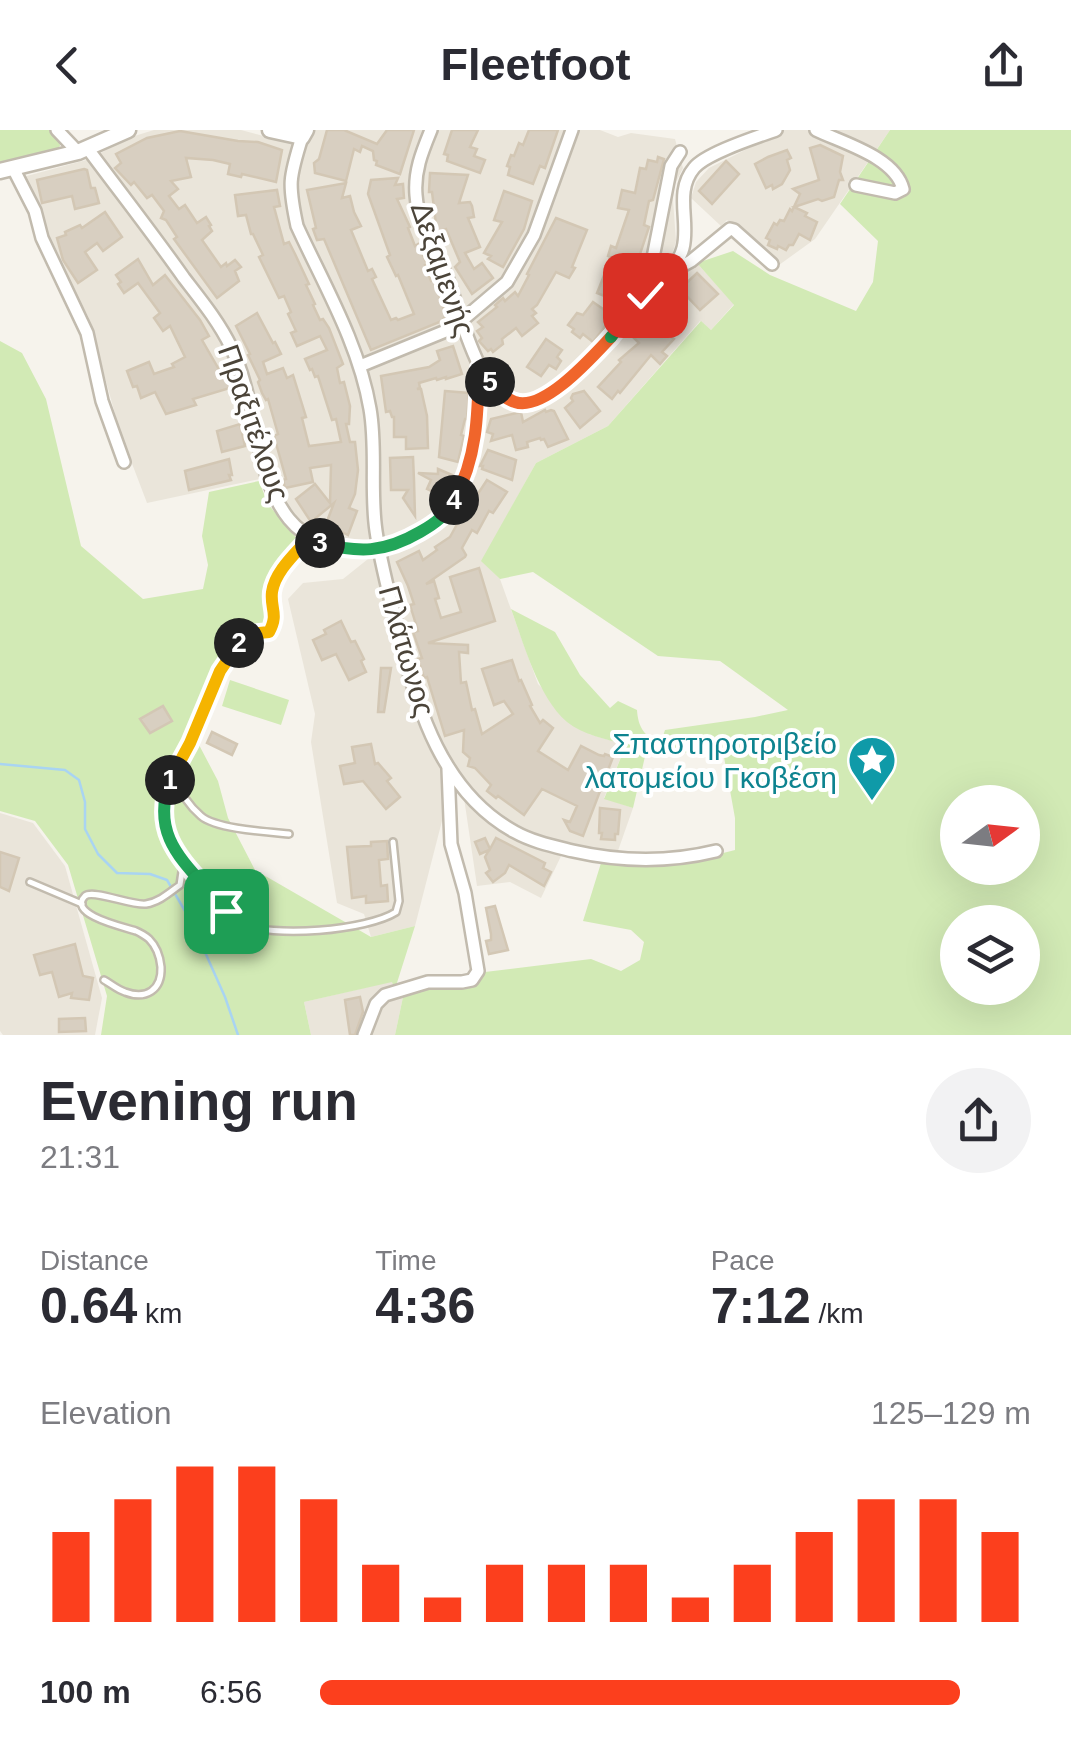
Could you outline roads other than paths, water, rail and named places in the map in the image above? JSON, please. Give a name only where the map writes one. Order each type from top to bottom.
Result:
[{"type":"street","name":"Πραξιτέλους","points":[[57,130],[83,151],[178,270],[230,345],[246,383],[273,496],[290,521],[309,538],[327,545],[380,550]]},
{"type":"street","points":[[124,462],[102,401],[88,333],[42,238],[35,211],[7,169],[83,151],[128,130]]},
{"type":"street","points":[[270,130],[304,134]]},
{"type":"street","name":"Δεξαμενής","points":[[432,130],[416,170],[417,209],[458,304],[479,368],[511,401],[524,404],[544,397],[594,354],[652,289],[730,229],[772,264]]},
{"type":"street","points":[[360,366],[453,328],[512,276],[539,224],[572,130]]},
{"type":"street","points":[[672,272],[685,230],[685,185],[695,166],[712,155],[776,130]]},
{"type":"street","points":[[816,130],[884,162],[900,177],[903,189],[895,192],[856,184]]},
{"type":"street","name":"Πλάτωνος","points":[[304,134],[289,182],[297,226],[360,366],[371,413],[374,514],[380,550],[414,690],[433,742],[469,794],[499,822],[528,838],[630,860],[672,859],[716,851]]},
{"type":"street","points":[[652,289],[649,278],[671,166],[680,152]]},
{"type":"street","points":[[380,550],[442,518],[462,487],[478,419],[479,368]]},
{"type":"street","points":[[364,1035],[376,1004],[385,995],[428,982],[472,980],[478,972],[465,893],[451,844],[448,767]]},
{"type":"lane","points":[[309,538],[274,587],[276,616],[272,627],[265,634],[243,638],[220,671],[164,798],[162,809],[168,838],[236,921],[269,931],[336,928],[385,919],[396,912],[399,901],[393,842]]},
{"type":"lane","points":[[173,775],[185,798],[208,820],[289,834]]},
{"type":"lane","points":[[82,904],[87,895],[94,893],[141,905],[157,902],[180,885],[184,862]]},
{"type":"lane","points":[[30,882],[82,904],[98,920],[148,938],[158,953],[161,976],[155,990],[124,992],[104,980]]},
{"type":"waterway","points":[[0,764],[65,770],[79,780],[85,802],[85,829],[98,854],[117,873],[150,874],[167,880],[192,923],[238,1035]]},
{"type":"place","name":"Σπαστηροτριβείο λατομείου Γκοβέση","points":[[872,802]]}]
